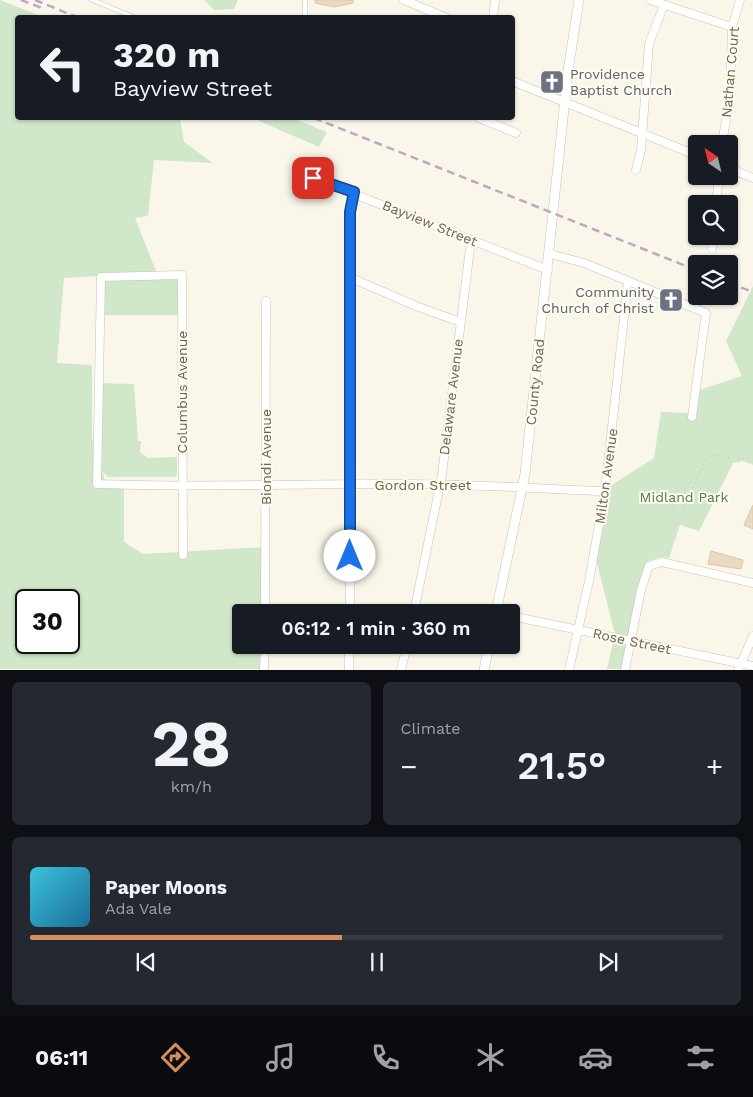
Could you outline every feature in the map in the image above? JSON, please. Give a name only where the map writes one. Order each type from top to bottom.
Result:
[{"type":"street","points":[[404,0],[440,15]]},
{"type":"street","points":[[493,15],[495,0]]},
{"type":"street","name":"County Road","points":[[498,604],[523,486],[550,254],[552,208],[573,31],[579,0]]},
{"type":"street","points":[[650,0],[732,27]]},
{"type":"street","name":"Nathan Court","points":[[724,135],[730,96],[732,27],[740,0]]},
{"type":"street","points":[[636,170],[642,133],[649,44],[664,4]]},
{"type":"street","points":[[515,82],[688,152]]},
{"type":"street","points":[[485,120],[516,133]]},
{"type":"street","points":[[738,172],[753,178]]},
{"type":"street","name":"Bayview Street","points":[[313,178],[354,192],[548,270]]},
{"type":"street","points":[[350,604],[350,212],[354,192]]},
{"type":"street","name":"Delaware Avenue","points":[[416,604],[441,484],[471,240]]},
{"type":"street","points":[[712,245],[712,249]]},
{"type":"street","points":[[550,254],[584,263],[672,297],[708,315],[692,416]]},
{"type":"street","name":"Columbus Avenue","points":[[97,484],[101,277],[182,275],[183,555]]},
{"type":"street","points":[[350,277],[416,306],[460,322]]},
{"type":"street","name":"Milton Avenue","points":[[569,670],[595,554],[605,491],[628,281]]},
{"type":"street","name":"Biondi Avenue","points":[[265,604],[267,484],[266,301]]},
{"type":"street","name":"Gordon Street","points":[[97,484],[441,484],[605,491]]},
{"type":"street","points":[[625,670],[629,641],[643,582],[649,566],[662,562],[753,584]]},
{"type":"street","name":"Rose Street","points":[[520,618],[578,629],[739,667],[753,666]]},
{"type":"street","points":[[739,667],[753,636]]},
{"type":"street","points":[[264,670],[265,654]]},
{"type":"street","points":[[349,654],[349,670]]},
{"type":"street","points":[[401,670],[405,654]]},
{"type":"street","points":[[484,670],[487,654]]},
{"type":"lane","points":[[92,0],[129,15]]},
{"type":"lane","points":[[305,0],[305,15]]},
{"type":"path","points":[[676,524],[709,457],[726,454],[736,459],[753,457]]},
{"type":"path","points":[[687,479],[695,483]]},
{"type":"path","points":[[659,493],[666,497],[670,493],[679,494],[684,492],[690,481]]},
{"type":"path","points":[[672,510],[679,494]]},
{"type":"path","points":[[620,503],[650,518]]},
{"type":"green space","points":[[0,0],[38,15],[15,15],[15,120],[180,120],[184,142],[213,163],[154,160],[148,216],[135,218],[158,276],[185,277],[184,315],[103,315],[100,276],[64,278],[57,363],[92,365],[92,441],[99,441],[98,383],[134,384],[138,441],[141,441],[140,452],[148,458],[177,457],[177,474],[175,477],[108,477],[103,472],[105,487],[124,487],[124,542],[143,554],[266,547],[265,604],[232,604],[232,654],[265,654],[265,669],[0,669]]},
{"type":"green space","points":[[204,0],[238,0],[234,9],[214,10]]},
{"type":"green space","points":[[257,120],[297,120],[327,132],[319,147]]},
{"type":"green space","name":"Midland Park","points":[[753,286],[753,465],[743,461],[733,463],[699,531],[680,525],[669,558],[661,557],[648,561],[652,563],[640,602],[630,669],[607,669],[615,634],[596,559],[607,488],[654,458],[661,412],[695,413],[699,390],[742,376],[726,341]]},
{"type":"building","points":[[315,0],[353,0],[353,3],[334,7],[315,3]]},
{"type":"building","points":[[753,505],[753,529],[744,525]]},
{"type":"building","points":[[711,551],[743,560],[741,569],[708,564]]},
{"type":"railway","points":[[21,0],[42,8]]},
{"type":"railway","points":[[35,0],[72,15]]},
{"type":"railway","points":[[319,120],[688,267]]},
{"type":"railway","points":[[738,286],[753,292]]},
{"type":"place","name":"Providence Baptist Church","points":[[552,82]]},
{"type":"place","name":"Community Church of Christ","points":[[671,300]]},
{"type":"route","points":[[313,178],[354,192],[350,202],[350,556]]}]
